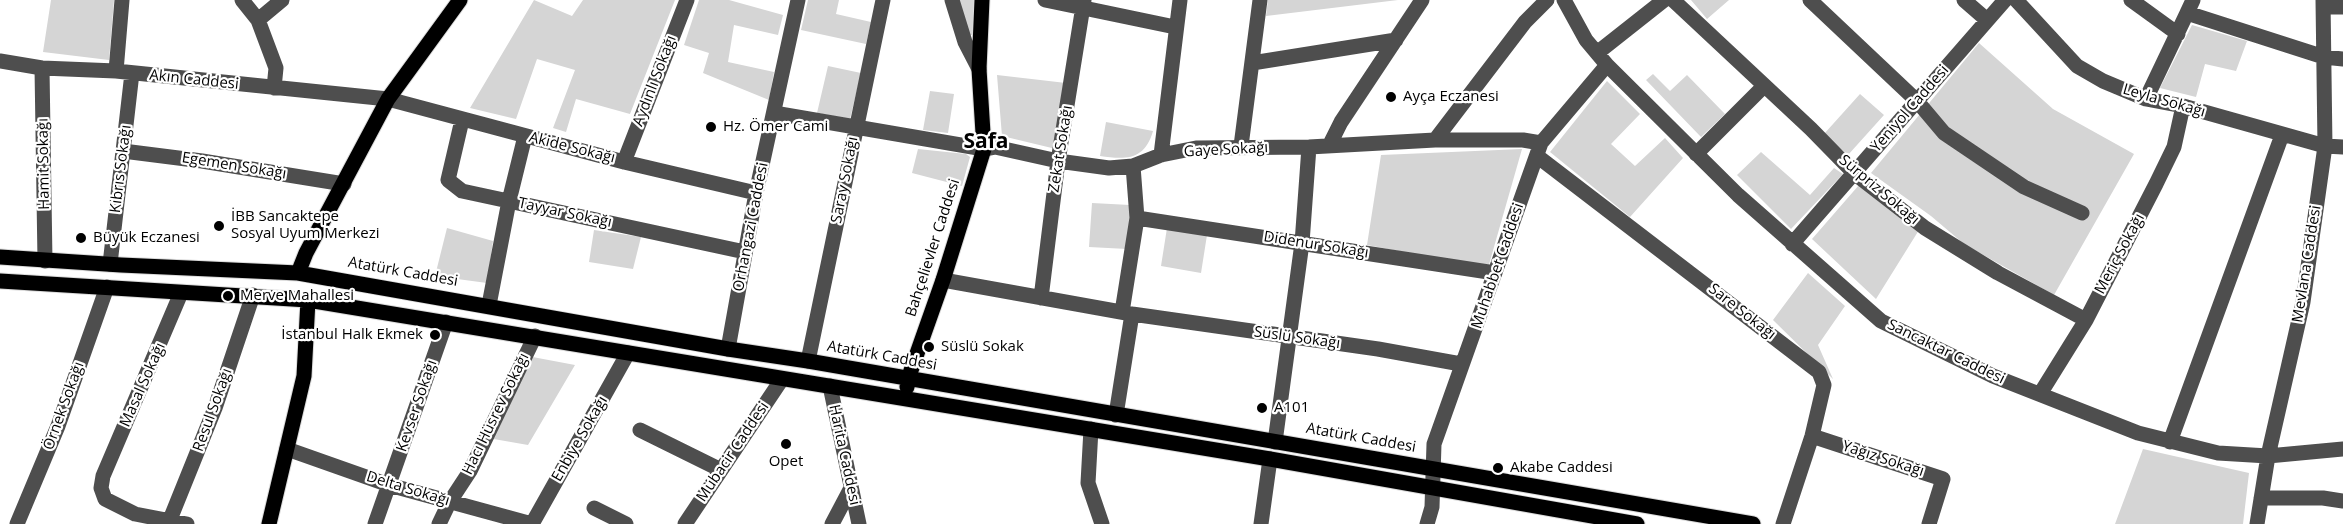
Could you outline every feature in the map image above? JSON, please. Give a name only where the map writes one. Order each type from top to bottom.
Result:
[{"type":"main road","points":[[271,524],[304,376],[308,300],[302,291],[298,273],[306,253],[388,99],[460,0]]},
{"type":"main road","name":"Bahçelievler Caddesi","points":[[906,398],[908,379],[943,279],[984,149],[979,69],[982,0]]},
{"type":"main road","name":"Atatürk Caddesi","points":[[0,257],[298,273],[728,349],[1754,524]]},
{"type":"main road","points":[[0,281],[308,300],[1270,459],[1431,487],[1602,521],[1637,524]]},
{"type":"street","name":"Kıbrıs Sokağı","points":[[110,264],[123,151],[122,0]]},
{"type":"street","points":[[242,0],[258,20],[276,68],[274,88]]},
{"type":"street","points":[[258,20],[282,0]]},
{"type":"street","name":"Aydınlı Sokağı","points":[[624,162],[687,0]]},
{"type":"street","name":"Orhangazi Caddesi","points":[[728,349],[756,193],[798,0]]},
{"type":"street","name":"Saray Sokağı","points":[[808,361],[883,0]]},
{"type":"street","points":[[952,0],[965,42],[979,69]]},
{"type":"street","points":[[1045,0],[1083,4],[1175,27]]},
{"type":"street","points":[[1161,155],[1180,0]]},
{"type":"street","points":[[1241,146],[1260,0]]},
{"type":"street","points":[[1329,146],[1341,122],[1422,0]]},
{"type":"street","points":[[1435,140],[1525,22],[1547,0]]},
{"type":"street","name":"Sancaktar Caddesi","points":[[1564,0],[1586,40],[1602,59],[1696,154],[1792,244],[1881,321],[1993,376],[2108,423],[2170,441],[2218,453],[2268,456],[2343,450]]},
{"type":"street","name":"Muhabbet Caddesi","points":[[1426,524],[1432,507],[1434,444],[1539,149],[1602,59],[1664,0]]},
{"type":"street","name":"Sürpriz Sokağı","points":[[1674,0],[1811,129],[1854,173],[1925,228],[1998,273],[2086,320]]},
{"type":"street","points":[[1810,0],[1917,101],[1944,133],[2024,187],[2082,213]]},
{"type":"street","points":[[1964,0],[1987,20]]},
{"type":"street","name":"Yeniyol Caddesi","points":[[1792,244],[2005,0]]},
{"type":"street","name":"Leyla Sokağı","points":[[2016,0],[2077,66],[2103,81],[2146,99],[2183,105],[2325,146],[2343,147]]},
{"type":"street","points":[[2131,0],[2178,34]]},
{"type":"street","name":"Zekat Sokağı","points":[[1041,298],[1058,161],[1083,4]]},
{"type":"street","points":[[2323,4],[2343,7]]},
{"type":"street","name":"Mevlana Caddesi","points":[[2257,524],[2268,456],[2303,302],[2325,146],[2323,4]]},
{"type":"street","points":[[2146,99],[2190,6],[2324,57],[2343,59]]},
{"type":"street","points":[[1252,63],[1396,40]]},
{"type":"street","name":"Akın Caddesi","points":[[0,61],[42,68],[124,72],[388,99]]},
{"type":"street","name":"Hamit Sokağı","points":[[42,68],[45,261]]},
{"type":"street","points":[[1696,154],[1764,86]]},
{"type":"street","name":"Akide Sokağı","points":[[388,99],[624,162],[756,193]]},
{"type":"street","name":"Meriç Sokağı","points":[[2040,394],[2086,320],[2174,147],[2183,105]]},
{"type":"street","name":"Gaye Sokağı","points":[[774,112],[856,128],[984,149],[995,147],[1058,161],[1109,168],[1132,166],[1161,155],[1196,148],[1241,146],[1308,147],[1435,140],[1523,140],[1539,149]]},
{"type":"street","name":"Tayyar Sokağı","points":[[462,120],[448,180],[462,191],[745,252]]},
{"type":"street","points":[[2170,441],[2282,135]]},
{"type":"street","points":[[489,305],[509,201],[525,136]]},
{"type":"street","points":[[1275,441],[1291,338],[1302,243],[1308,147]]},
{"type":"street","name":"Sare Sokağı","points":[[1539,149],[1819,372],[1824,385],[1812,436],[1784,524]]},
{"type":"street","name":"Egemen Sokağı","points":[[123,151],[344,184]]},
{"type":"street","points":[[1116,415],[1137,218],[1132,166]]},
{"type":"street","name":"Didenur Sokağı","points":[[1137,218],[1495,273]]},
{"type":"street","name":"Süslü Sokağı","points":[[943,279],[1127,313],[1378,349],[1461,364]]},
{"type":"street","name":"Örnek Sokağı","points":[[17,524],[58,426],[107,287]]},
{"type":"street","name":"Masal Sokağı","points":[[133,519],[105,499],[101,488],[103,476],[181,293]]},
{"type":"street","name":"Resul Sokağı","points":[[169,522],[215,408],[253,295]]},
{"type":"street","name":"Kevser Sokağı","points":[[375,524],[446,322]]},
{"type":"street","name":"Hacı Hüsrev Sokağı","points":[[439,524],[449,502],[470,471],[535,336]]},
{"type":"street","name":"Enbiye Sokağı","points":[[532,524],[628,353]]},
{"type":"street","name":"Mübacir Caddesi","points":[[685,524],[782,379]]},
{"type":"street","name":"Harita Caddesi","points":[[830,386],[859,524]]},
{"type":"street","points":[[1091,429],[1088,483],[1102,524]]},
{"type":"street","points":[[640,430],[722,470]]},
{"type":"street","name":"Yağız Sokağı","points":[[1812,436],[1943,479],[1929,524]]},
{"type":"street","name":"Delta Sokağı","points":[[287,449],[389,485],[532,524]]},
{"type":"street","points":[[1260,524],[1270,459]]},
{"type":"street","points":[[832,524],[851,488]]},
{"type":"street","points":[[2261,498],[2323,498],[2343,501]]},
{"type":"street","points":[[594,507],[626,524]]},
{"type":"street","points":[[133,519],[187,524]]},
{"type":"shaded area","points":[[51,0],[114,0],[109,60],[43,52]]},
{"type":"shaded area","points":[[534,0],[572,16],[583,0],[675,0],[630,114],[576,99],[566,132],[553,128],[575,70],[537,59],[516,119],[470,108]]},
{"type":"shaded area","points":[[699,0],[729,0],[783,15],[778,35],[734,25],[728,62],[774,72],[769,100],[703,73],[709,53],[684,45]]},
{"type":"shaded area","points":[[808,0],[839,0],[836,14],[871,22],[866,44],[801,30]]},
{"type":"shaded area","points":[[957,0],[976,0],[976,34],[969,35]]},
{"type":"shaded area","points":[[1268,0],[1398,0],[1266,16]]},
{"type":"shaded area","points":[[1691,0],[1729,0],[1707,19]]},
{"type":"shaded area","points":[[2192,25],[2247,41],[2236,71],[2205,64],[2196,97],[2160,88]]},
{"type":"shaded area","points":[[1979,43],[2053,109],[2134,154],[2054,295],[1964,244],[1931,216],[1871,173]]},
{"type":"shaded area","points":[[828,66],[861,73],[850,119],[817,113]]},
{"type":"shaded area","points":[[1653,74],[1670,91],[1687,75],[1725,114],[1701,137],[1646,80]]},
{"type":"shaded area","points":[[997,75],[1066,83],[1056,149],[1002,136]]},
{"type":"shaded area","points":[[1607,81],[1640,114],[1611,144],[1635,166],[1665,138],[1683,158],[1630,217],[1550,152]]},
{"type":"shaded area","points":[[930,91],[954,94],[948,133],[923,130]]},
{"type":"shaded area","points":[[1860,94],[1884,115],[1848,155],[1824,134]]},
{"type":"shaded area","points":[[1106,122],[1153,131],[1140,153],[1118,158],[1100,156]]},
{"type":"shaded area","points":[[918,149],[966,154],[970,157],[962,186],[912,173]]},
{"type":"shaded area","points":[[1522,149],[1488,268],[1367,245],[1381,155]]},
{"type":"shaded area","points":[[1761,152],[1810,195],[1834,168],[1843,174],[1791,229],[1737,175]]},
{"type":"shaded area","points":[[1859,185],[1919,230],[1876,299],[1812,239]]},
{"type":"shaded area","points":[[1092,203],[1130,205],[1131,227],[1127,249],[1089,247]]},
{"type":"shaded area","points":[[447,228],[493,241],[487,283],[435,276]]},
{"type":"shaded area","points":[[1167,228],[1207,235],[1201,273],[1161,266]]},
{"type":"shaded area","points":[[594,230],[641,237],[633,269],[589,262]]},
{"type":"shaded area","points":[[1808,273],[1845,306],[1818,345],[1833,379],[1773,320]]},
{"type":"shaded area","points":[[522,355],[575,365],[528,445],[488,438]]},
{"type":"shaded area","points":[[2143,449],[2249,473],[2243,524],[2115,524]]},
{"type":"place","name":"Ayça Eczanesi","points":[[1391,97]]},
{"type":"place","name":"Hz. Ömer Cami","points":[[711,127]]},
{"type":"place","name":"İBB Sancaktepe Sosyal Uyum Merkezi","points":[[219,226]]},
{"type":"place","name":"Büyük Eczanesi","points":[[81,238]]},
{"type":"place","name":"Merve Mahallesi","points":[[228,296]]},
{"type":"place","name":"İstanbul Halk Ekmek","points":[[435,335]]},
{"type":"place","name":"Süslü Sokak","points":[[929,347]]},
{"type":"place","name":"A101","points":[[1262,408]]},
{"type":"place","name":"Opet","points":[[786,444]]},
{"type":"place","name":"Akabe Caddesi","points":[[1498,468]]},
{"type":"district","name":"Safa","points":[[986,142]]}]
